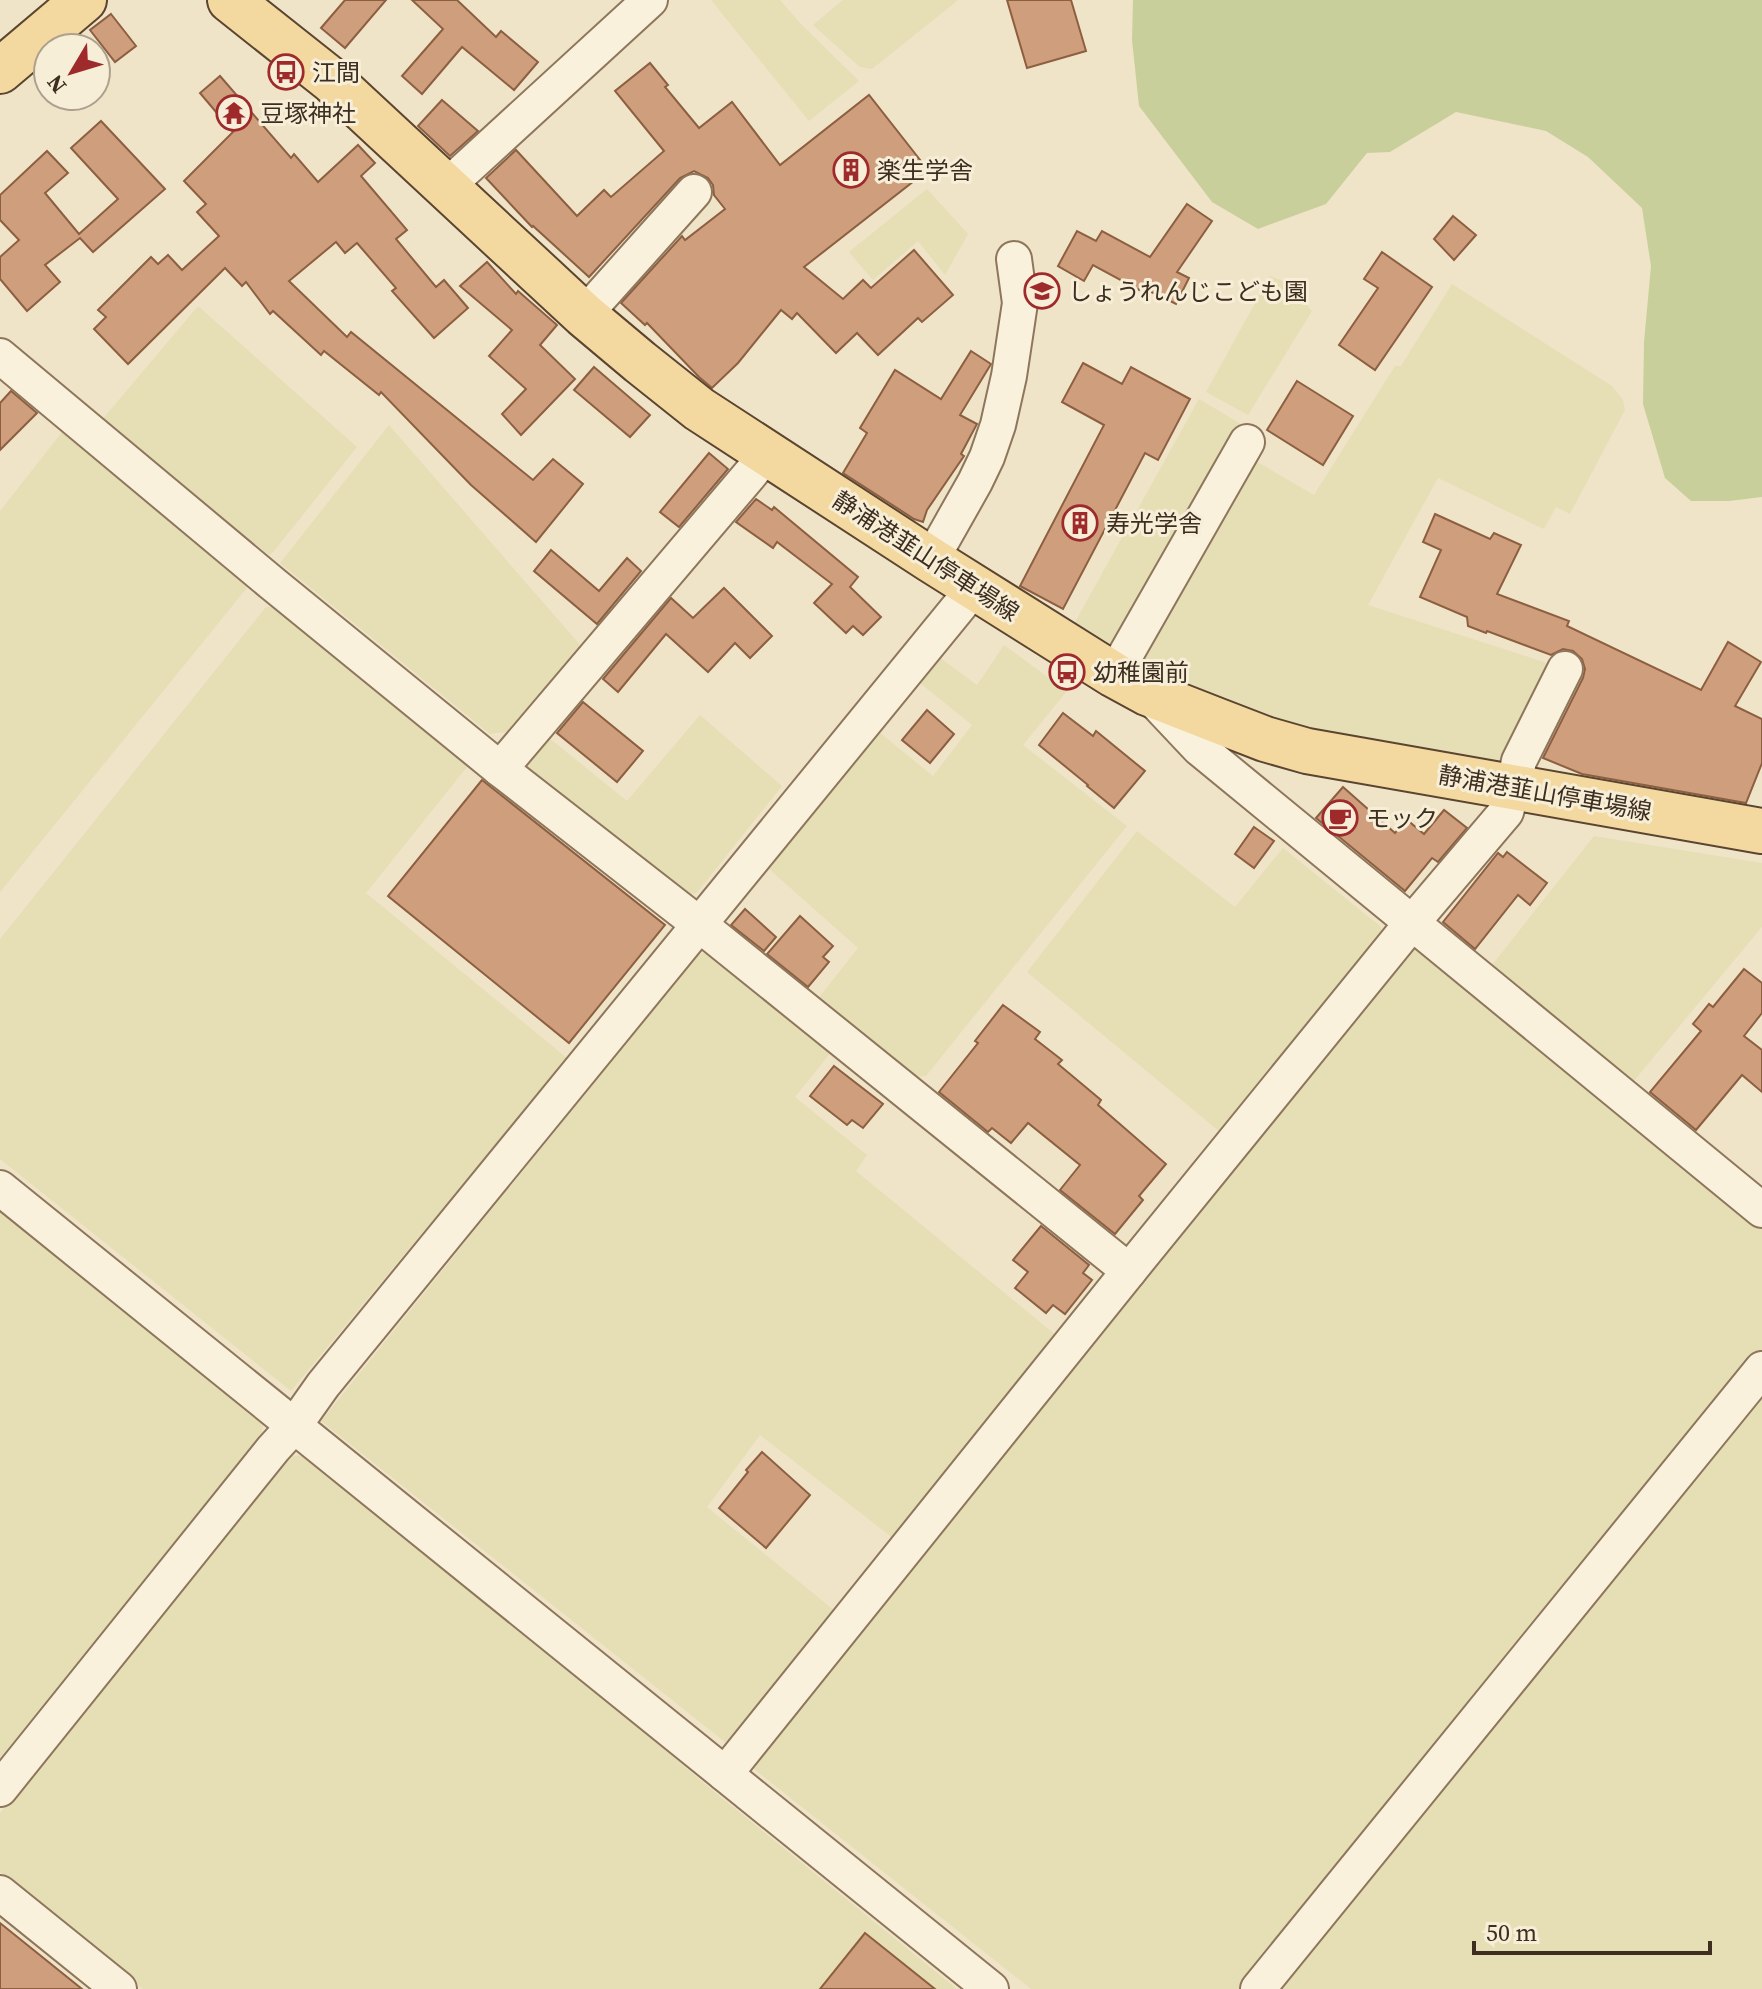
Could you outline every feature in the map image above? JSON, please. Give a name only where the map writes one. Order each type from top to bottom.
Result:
[{"type":"main road","points":[[0,71],[84,0]]},
{"type":"main road","name":"静浦港韮山停車場線","points":[[230,0],[331,80],[584,315],[699,409],[931,560],[1131,684],[1265,739],[1307,751],[1762,831]]},
{"type":"street","points":[[446,187],[650,0]]},
{"type":"street","points":[[584,315],[694,192]]},
{"type":"street","points":[[931,560],[975,482],[998,425],[1020,303],[1014,259]]},
{"type":"street","points":[[0,356],[500,769],[700,925],[1129,1271]]},
{"type":"street","points":[[1247,442],[1131,684],[1199,748],[1762,1210]]},
{"type":"street","points":[[500,769],[767,453]]},
{"type":"street","points":[[0,1789],[294,1426],[323,1385],[975,587]]},
{"type":"street","points":[[725,1774],[1129,1271],[1506,812],[1519,761],[1565,669]]},
{"type":"street","points":[[0,1188],[991,1989]]},
{"type":"street","points":[[1258,1989],[1762,1369]]},
{"type":"street","points":[[0,1893],[119,1989]]},
{"type":"shaded area","points":[[711,0],[780,0],[859,81],[809,121]]},
{"type":"shaded area","points":[[843,0],[957,1],[872,69],[860,67],[813,25]]},
{"type":"shaded area","points":[[927,189],[968,234],[945,275],[918,241],[873,280],[849,252]]},
{"type":"shaded area","points":[[1270,276],[1296,286],[1312,311],[1248,415],[1206,392]]},
{"type":"shaded area","points":[[1452,284],[1612,386],[1623,400],[1625,410],[1570,514],[1556,507],[1544,529],[1438,478],[1368,605],[1552,667],[1504,768],[1305,730],[1211,699],[1135,659],[1252,459],[1314,495],[1395,366],[1401,366]]},
{"type":"shaded area","points":[[198,306],[357,447],[269,555],[101,421]]},
{"type":"shaded area","points":[[1199,399],[1244,426],[1114,649],[1074,624]]},
{"type":"shaded area","points":[[389,425],[581,646],[506,732],[490,734],[280,563]]},
{"type":"shaded area","points":[[63,431],[250,584],[0,892],[0,511]]},
{"type":"shaded area","points":[[282,606],[471,762],[366,893],[567,1058],[291,1391],[0,1159],[0,939],[266,607]]},
{"type":"shaded area","points":[[1004,645],[1067,691],[1023,745],[1127,826],[926,1076],[908,1078],[816,1001],[858,948],[769,869],[879,732],[933,776],[972,725],[920,683],[939,657],[977,685]]},
{"type":"shaded area","points":[[700,715],[782,786],[696,894],[677,892],[521,764],[543,733],[627,801]]},
{"type":"shaded area","points":[[1137,831],[1235,907],[1283,848],[1380,926],[1383,937],[1220,1132],[1027,972]]},
{"type":"shaded area","points":[[1594,836],[1762,863],[1762,927],[1628,1088],[1485,974]]},
{"type":"shaded area","points":[[1421,948],[1762,1227],[1762,1351],[1240,1989],[1031,1989],[749,1765],[1409,950]]},
{"type":"shaded area","points":[[713,950],[832,1051],[795,1097],[867,1155],[856,1171],[1057,1336],[894,1539],[760,1435],[707,1507],[835,1611],[730,1746],[321,1421],[697,955]]},
{"type":"shaded area","points":[[0,1205],[264,1420],[260,1443],[0,1762]]},
{"type":"shaded area","points":[[1762,1388],[1762,1989],[1273,1989]]},
{"type":"shaded area","points":[[313,1455],[711,1789],[957,1989],[143,1989],[0,1872],[0,1813],[289,1456]]},
{"type":"green space","points":[[1133,0],[1762,0],[1762,497],[1691,501],[1665,478],[1643,404],[1644,342],[1651,266],[1642,208],[1588,157],[1546,131],[1456,112],[1390,152],[1367,153],[1326,204],[1258,229],[1212,202],[1139,106],[1132,40]]},
{"type":"building","points":[[345,0],[386,0],[345,48],[321,28]]},
{"type":"building","points":[[412,0],[457,0],[496,37],[501,31],[538,62],[514,90],[462,47],[422,94],[402,76],[443,29]]},
{"type":"building","points":[[1007,0],[1071,0],[1086,51],[1027,68]]},
{"type":"building","points":[[111,14],[136,46],[115,62],[112,58],[112,32],[90,30]]},
{"type":"building","points":[[650,63],[668,85],[665,87],[699,128],[732,102],[780,165],[869,95],[928,170],[804,267],[843,299],[863,280],[871,288],[914,250],[953,295],[922,322],[918,318],[878,355],[857,333],[836,353],[797,313],[792,319],[781,310],[738,363],[712,388],[647,323],[645,325],[621,303],[682,236],[685,240],[725,209],[714,195],[708,178],[694,171],[680,178],[589,277],[532,227],[486,178],[516,150],[577,216],[604,190],[611,197],[664,151],[615,91]]},
{"type":"building","points":[[220,76],[291,158],[294,154],[318,182],[358,145],[375,163],[361,176],[407,230],[396,239],[436,287],[444,280],[468,308],[434,338],[392,291],[396,288],[357,243],[345,253],[336,242],[289,281],[347,337],[351,332],[533,480],[553,459],[583,484],[536,542],[471,485],[381,392],[379,395],[324,351],[321,355],[273,311],[270,314],[246,282],[242,286],[225,268],[128,364],[94,329],[106,317],[98,310],[151,257],[158,264],[168,255],[182,270],[219,236],[197,212],[206,204],[184,181],[233,132],[200,93]]},
{"type":"building","points":[[442,100],[478,131],[450,156],[418,126]]},
{"type":"building","points":[[101,121],[165,189],[93,252],[80,238],[45,265],[60,282],[27,311],[0,279],[0,257],[19,240],[0,220],[0,195],[47,151],[68,173],[45,193],[79,234],[118,199],[71,148]]},
{"type":"building","points":[[1187,204],[1212,221],[1177,272],[1189,278],[1176,304],[1141,287],[1139,290],[1093,265],[1084,281],[1058,266],[1077,231],[1096,241],[1102,231],[1150,257]]},
{"type":"building","points":[[1453,216],[1476,235],[1454,260],[1434,239]]},
{"type":"building","points":[[1382,252],[1432,287],[1375,370],[1339,345],[1378,288],[1364,279]]},
{"type":"building","points":[[487,262],[516,294],[518,291],[557,325],[540,345],[575,379],[521,435],[502,414],[526,389],[489,356],[512,330],[460,286]]},
{"type":"building","points":[[971,351],[991,364],[960,415],[977,424],[961,454],[964,456],[927,510],[923,522],[843,473],[867,433],[860,428],[895,370],[941,399]]},
{"type":"building","name":"寿光学舎","points":[[1083,363],[1122,384],[1131,367],[1190,399],[1158,460],[1145,453],[1063,609],[1020,586],[1104,425],[1062,402]]},
{"type":"building","points":[[594,367],[650,415],[630,437],[574,390]]},
{"type":"building","points":[[1297,381],[1353,416],[1323,465],[1267,430]]},
{"type":"building","points":[[11,391],[37,413],[0,450],[0,403]]},
{"type":"building","points":[[709,453],[728,469],[679,527],[660,512]]},
{"type":"building","points":[[756,499],[772,510],[774,507],[858,577],[850,587],[881,617],[863,635],[853,626],[846,633],[814,603],[832,584],[777,542],[773,548],[736,522]]},
{"type":"building","points":[[1435,514],[1490,539],[1494,533],[1521,545],[1497,594],[1569,621],[1567,626],[1701,690],[1728,642],[1761,662],[1735,706],[1762,719],[1762,763],[1746,803],[1582,774],[1543,758],[1583,678],[1585,669],[1582,659],[1573,651],[1563,649],[1551,655],[1486,633],[1468,626],[1467,617],[1420,597],[1441,550],[1423,542]]},
{"type":"building","points":[[551,550],[599,591],[627,558],[641,571],[597,624],[534,571]]},
{"type":"building","points":[[724,588],[772,636],[750,658],[735,643],[708,672],[666,634],[618,692],[603,679],[671,598],[693,618]]},
{"type":"building","points":[[583,702],[643,751],[617,782],[557,733]]},
{"type":"building","points":[[927,710],[954,734],[930,763],[902,740]]},
{"type":"building","points":[[1063,713],[1093,736],[1096,731],[1145,771],[1114,808],[1039,745]]},
{"type":"building","points":[[482,780],[665,925],[569,1043],[388,896]]},
{"type":"building","points":[[1343,787],[1395,833],[1406,819],[1424,834],[1444,810],[1467,828],[1438,862],[1432,858],[1405,891],[1316,818]]},
{"type":"building","points":[[1254,827],[1274,841],[1254,868],[1235,854]]},
{"type":"building","points":[[1507,852],[1547,883],[1530,905],[1518,895],[1475,949],[1443,922],[1498,853],[1503,857]]},
{"type":"building","points":[[745,909],[776,937],[764,951],[731,925]]},
{"type":"building","points":[[800,916],[833,946],[823,957],[829,962],[808,987],[767,954]]},
{"type":"building","points":[[1744,969],[1762,983],[1762,1013],[1744,1036],[1762,1050],[1762,1092],[1742,1075],[1696,1130],[1650,1092],[1701,1031],[1693,1024],[1709,1004],[1713,1007]]},
{"type":"building","points":[[1003,1005],[1040,1032],[1035,1039],[1062,1060],[1058,1064],[1101,1100],[1098,1105],[1166,1164],[1139,1196],[1143,1200],[1115,1234],[1060,1190],[1080,1165],[1028,1123],[1011,1143],[992,1128],[988,1132],[939,1092]]},
{"type":"building","points":[[834,1066],[883,1104],[863,1128],[852,1120],[847,1125],[810,1096]]},
{"type":"building","points":[[1041,1226],[1089,1265],[1083,1273],[1092,1280],[1065,1314],[1053,1305],[1046,1313],[1015,1288],[1028,1272],[1013,1260]]},
{"type":"building","points":[[762,1452],[810,1495],[766,1548],[719,1508]]},
{"type":"building","points":[[0,1923],[82,1989],[0,1989]]},
{"type":"building","points":[[865,1933],[935,1989],[820,1989]]},
{"type":"place","name":"江間","points":[[286,72]]},
{"type":"place","name":"豆塚神社","points":[[234,113]]},
{"type":"place","name":"楽生学舎","points":[[851,170]]},
{"type":"place","name":"しょうれんじこども園","points":[[1042,291]]},
{"type":"place","name":"寿光学舎","points":[[1080,523]]},
{"type":"place","name":"幼稚園前","points":[[1067,672]]},
{"type":"place","name":"モック","points":[[1340,818]]}]
